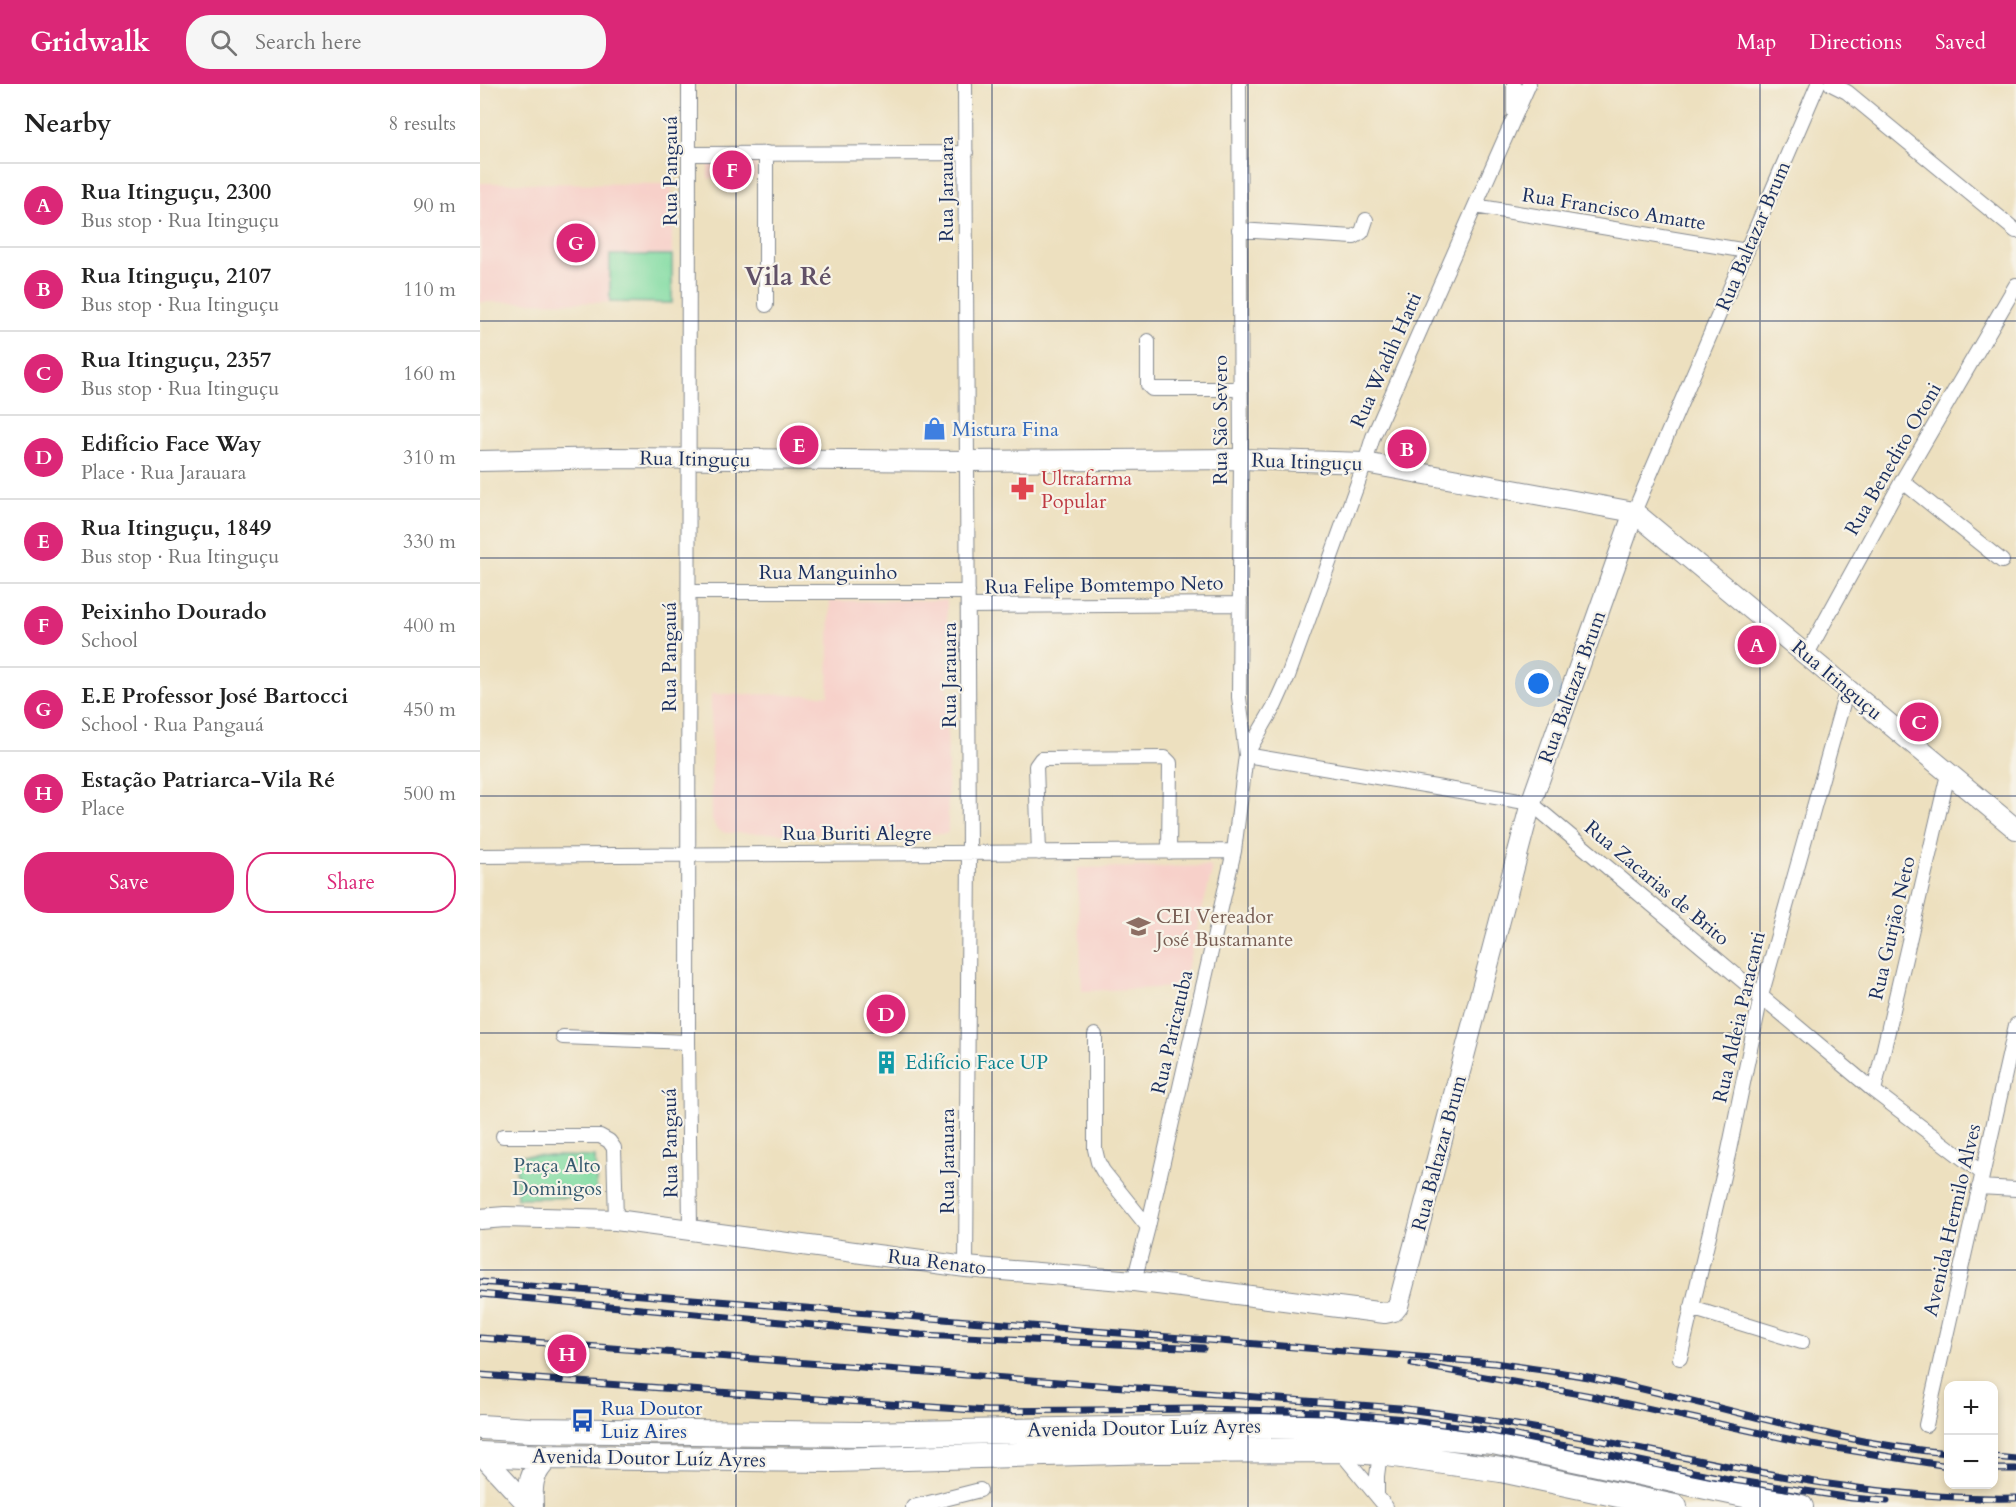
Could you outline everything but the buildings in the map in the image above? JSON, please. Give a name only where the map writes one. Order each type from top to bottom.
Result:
[{"type":"highway","name":"Avenida Doutor Luíz Ayres","points":[[480,1427],[530,1430],[862,1434],[1265,1426],[1332,1427],[1493,1442],[1801,1507]]},
{"type":"highway","name":"Avenida Doutor Luíz Ayres","points":[[480,1453],[548,1457],[834,1460],[1155,1451],[1339,1450],[1380,1453],[1501,1470],[1675,1507]]},
{"type":"highway","points":[[530,1507],[530,1485],[535,1471],[548,1457]]},
{"type":"street","name":"Rua Pangauá","points":[[689,84],[688,1042],[690,1229]]},
{"type":"street","name":"Rua Jarauara","points":[[965,84],[969,852],[966,1267]]},
{"type":"street","name":"Rua São Severo","points":[[1239,84],[1241,459],[1239,697],[1246,755]]},
{"type":"street","points":[[1514,84],[1514,115]]},
{"type":"street","name":"Rua Wadih Hatti","points":[[1246,755],[1275,705],[1288,676],[1373,436],[1529,84]]},
{"type":"street","name":"Rua Baltazar Brum","points":[[1394,1311],[1398,1306],[1531,803],[1634,512],[1818,84]]},
{"type":"street","points":[[1831,84],[1847,92],[2016,231]]},
{"type":"street","points":[[766,153],[766,305]]},
{"type":"street","points":[[690,154],[966,153]]},
{"type":"street","name":"Rua Francisco Amatte","points":[[1475,206],[1747,251]]},
{"type":"street","points":[[1239,230],[1354,237],[1362,232],[1366,220]]},
{"type":"street","name":"Rua Benedito Otoni","points":[[1807,654],[1902,481],[2016,285]]},
{"type":"street","points":[[1148,341],[1148,385],[1152,389],[1240,389]]},
{"type":"street","name":"Rua Itinguçu","points":[[480,461],[608,458],[968,461],[1241,459],[1365,463],[1634,512],[2016,829]]},
{"type":"street","points":[[1902,481],[2002,561]]},
{"type":"street","name":"Rua Manguinho","points":[[689,592],[968,592]]},
{"type":"street","name":"Rua Felipe Bomtempo Neto","points":[[968,606],[1240,604]]},
{"type":"street","name":"Rua Aldeia Paracanti","points":[[1680,1358],[1728,1155],[1761,996],[1847,689]]},
{"type":"street","points":[[1246,755],[1531,803]]},
{"type":"street","name":"Rua Paricatuba","points":[[1134,1281],[1234,850],[1246,755]]},
{"type":"street","points":[[1039,853],[1036,766],[1041,759],[1165,758],[1170,763],[1169,852]]},
{"type":"street","name":"Rua Gurjão Neto","points":[[1874,1091],[1948,774]]},
{"type":"street","name":"Rua Zacarias de Brito","points":[[1531,803],[1981,1180]]},
{"type":"street","name":"Rua Buriti Alegre","points":[[480,856],[1234,850]]},
{"type":"street","name":"Avenida Hermilo Alves","points":[[1926,1425],[2016,1025]]},
{"type":"street","points":[[1095,1035],[1095,1149],[1098,1162],[1148,1227]]},
{"type":"street","points":[[563,1036],[688,1042]]},
{"type":"street","points":[[503,1136],[600,1136],[609,1141],[614,1148],[616,1220]]},
{"type":"street","points":[[1981,1180],[2016,1189]]},
{"type":"street","name":"Rua Renato","points":[[480,1218],[616,1220],[966,1267],[1134,1281],[1385,1313],[1394,1311]]},
{"type":"street","points":[[1690,1308],[1802,1342]]},
{"type":"street","points":[[1339,1450],[1382,1502]]},
{"type":"street","points":[[480,1453],[530,1507]]},
{"type":"street","points":[[1380,1453],[1377,1476],[1382,1502]]},
{"type":"street","points":[[1588,1488],[1603,1507]]},
{"type":"street","points":[[913,1507],[980,1490]]},
{"type":"shaded area","points":[[708,161],[756,161],[756,178],[708,178]]},
{"type":"shaded area","points":[[480,183],[672,184],[672,303],[480,302]]},
{"type":"shaded area","points":[[947,600],[948,832],[946,834],[725,833],[716,828],[712,820],[711,694],[828,695],[830,601]]},
{"type":"shaded area","name":"CEI Vereador José Bustamante","points":[[1210,866],[1212,872],[1182,987],[1082,991],[1077,868]]},
{"type":"green space","points":[[610,255],[672,255],[672,303],[610,302]]},
{"type":"green space","name":"Praça Alto Domingos","points":[[516,1155],[595,1157],[597,1197],[517,1198]]},
{"type":"railway","points":[[480,1282],[1494,1363],[1588,1377],[1857,1440],[1944,1453]]},
{"type":"railway","points":[[480,1294],[921,1335],[1203,1348]]},
{"type":"railway","points":[[480,1338],[1399,1408],[1524,1426],[1790,1478],[1902,1493],[2016,1498]]},
{"type":"railway","points":[[1412,1364],[1591,1396],[1811,1444],[1944,1465]]},
{"type":"railway","points":[[480,1375],[987,1411],[1201,1409],[1325,1412],[1405,1419],[1487,1430],[1733,1480],[1887,1501]]},
{"type":"railway","points":[[1998,1457],[2016,1459]]},
{"type":"railway","points":[[1998,1469],[2016,1469]]},
{"type":"place","name":"Peixinho Dourado","points":[[732,170]]},
{"type":"place","name":"E.E Professor José Bartocci","points":[[576,243]]},
{"type":"place","name":"Mistura Fina","points":[[934,429]]},
{"type":"place","name":"Rua Itinguçu, 1849","points":[[799,445]]},
{"type":"place","name":"Rua Itinguçu, 2107","points":[[1407,449]]},
{"type":"place","name":"Ultrafarma Popular","points":[[1023,489]]},
{"type":"place","name":"Rua Itinguçu, 2300","points":[[1757,645]]},
{"type":"place","name":"Rua Itinguçu, 2357","points":[[1919,722]]},
{"type":"place","name":"CEI Vereador José Bustamante","points":[[1138,927]]},
{"type":"place","name":"Edifício Face Way","points":[[886,1014]]},
{"type":"place","name":"Edifício Face UP","points":[[887,1062]]},
{"type":"place","name":"Estação Patriarca-Vila Ré","points":[[567,1354]]},
{"type":"place","name":"Rua Doutor Luiz Aires","points":[[583,1420]]},
{"type":"district","name":"Vila Ré","points":[[788,276]]}]
